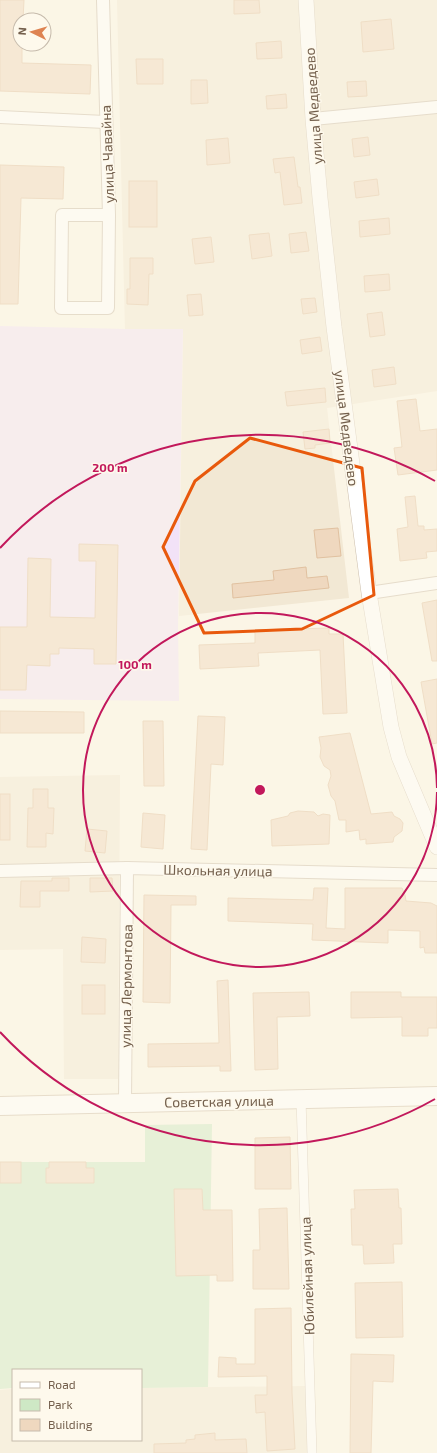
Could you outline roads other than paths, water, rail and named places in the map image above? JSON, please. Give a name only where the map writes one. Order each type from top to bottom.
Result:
[{"type":"main road","name":"Советская улица","points":[[0,1106],[437,1096]]},
{"type":"street","name":"улица Чавайна","points":[[103,0],[109,215],[108,308],[62,308],[62,215],[109,215]]},
{"type":"street","name":"улица Медведево","points":[[306,0],[313,119],[334,327],[369,593],[391,727],[399,757],[437,847]]},
{"type":"street","points":[[313,119],[437,107]]},
{"type":"street","points":[[0,117],[106,122]]},
{"type":"street","points":[[369,593],[437,583]]},
{"type":"street","name":"Школьная улица","points":[[0,871],[127,868],[437,875]]},
{"type":"street","name":"улица Лермонтова","points":[[125,1103],[127,868]]},
{"type":"street","name":"Юбилейная улица","points":[[301,1099],[312,1453]]}]
